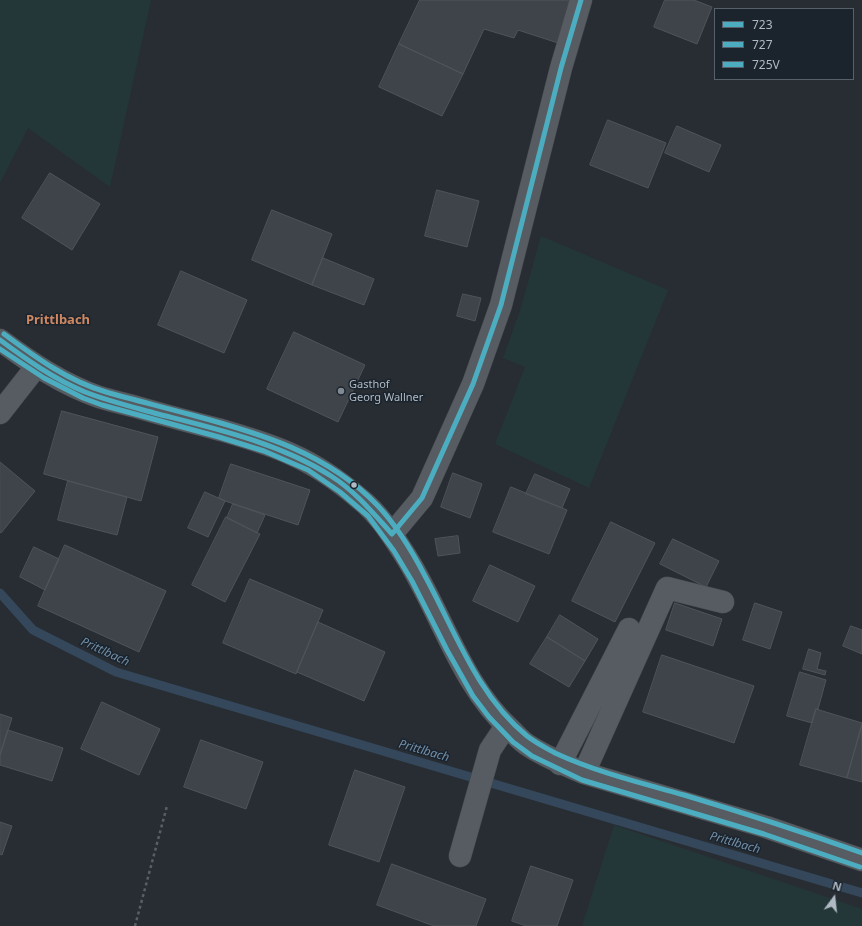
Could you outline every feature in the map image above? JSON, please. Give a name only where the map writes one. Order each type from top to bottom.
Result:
[{"type":"street","points":[[392,534],[422,498],[473,384],[499,313],[561,68],[581,0]]},
{"type":"street","points":[[0,340],[36,367],[64,383],[99,397],[254,440],[292,454],[320,469],[343,485],[363,501],[392,534],[413,568],[468,676],[488,706],[506,726],[528,746],[560,764],[584,773],[766,827],[862,860]]},
{"type":"street","points":[[0,413],[36,367]]},
{"type":"street","points":[[584,773],[667,588],[723,602]]},
{"type":"street","points":[[560,764],[629,629]]},
{"type":"street","points":[[460,856],[490,750],[506,726]]},
{"type":"path","points":[[135,926],[167,806]]},
{"type":"shaded area","points":[[0,0],[151,0],[110,187],[28,128],[0,183]]},
{"type":"shaded area","points":[[541,236],[668,290],[589,488],[495,444],[525,367],[503,358],[520,311]]},
{"type":"shaded area","points":[[614,825],[862,909],[862,926],[582,926]]},
{"type":"building","points":[[420,0],[573,0],[558,43],[518,30],[514,38],[484,29],[463,74],[399,44]]},
{"type":"building","points":[[665,0],[694,0],[712,7],[697,44],[654,27]]},
{"type":"building","points":[[399,44],[463,74],[442,116],[379,87]]},
{"type":"building","points":[[608,120],[666,143],[648,188],[590,165]]},
{"type":"building","points":[[677,126],[721,145],[709,172],[665,153]]},
{"type":"building","points":[[50,173],[100,204],[72,250],[22,218]]},
{"type":"building","points":[[437,190],[479,201],[467,247],[425,236]]},
{"type":"building","points":[[272,210],[332,234],[312,285],[252,260]]},
{"type":"building","points":[[323,258],[374,279],[364,305],[312,285]]},
{"type":"building","points":[[181,271],[247,300],[224,353],[158,325]]},
{"type":"building","points":[[463,294],[481,298],[475,321],[457,316]]},
{"type":"building","points":[[294,332],[365,365],[338,422],[267,389]]},
{"type":"building","points":[[62,411],[158,437],[141,501],[44,474]]},
{"type":"building","points":[[0,462],[35,491],[1,533],[0,532]]},
{"type":"building","points":[[231,464],[310,490],[298,525],[219,498]]},
{"type":"building","points":[[453,473],[482,484],[470,518],[441,507]]},
{"type":"building","points":[[535,474],[570,489],[562,508],[526,494]]},
{"type":"building","points":[[68,481],[127,497],[117,535],[58,520]]},
{"type":"building","points":[[511,487],[567,510],[549,554],[493,532]]},
{"type":"building","points":[[205,492],[225,501],[208,537],[188,528]]},
{"type":"building","points":[[233,504],[265,515],[257,533],[227,518]]},
{"type":"building","points":[[226,517],[260,534],[225,602],[192,585]]},
{"type":"building","points":[[611,522],[655,543],[615,622],[572,601]]},
{"type":"building","points":[[458,536],[460,553],[438,556],[435,539]]},
{"type":"building","points":[[673,539],[719,561],[706,587],[660,564]]},
{"type":"building","points":[[65,545],[166,591],[139,652],[38,606]]},
{"type":"building","points":[[34,547],[59,559],[45,590],[20,577]]},
{"type":"building","points":[[490,565],[535,586],[518,622],[473,601]]},
{"type":"building","points":[[250,579],[323,610],[296,674],[223,643]]},
{"type":"building","points":[[675,603],[722,619],[713,646],[666,630]]},
{"type":"building","points":[[755,603],[782,612],[770,649],[743,640]]},
{"type":"building","points":[[560,615],[598,639],[585,661],[547,637]]},
{"type":"building","points":[[318,622],[385,652],[364,701],[297,672]]},
{"type":"building","points":[[851,626],[862,630],[862,654],[843,646]]},
{"type":"building","points":[[547,637],[585,661],[569,687],[530,664]]},
{"type":"building","points":[[809,649],[821,653],[817,669],[826,671],[825,675],[803,669]]},
{"type":"building","points":[[662,655],[754,686],[734,743],[643,712]]},
{"type":"building","points":[[800,672],[826,680],[818,709],[816,709],[812,723],[787,716]]},
{"type":"building","points":[[102,702],[160,729],[139,775],[81,749]]},
{"type":"building","points":[[816,709],[862,723],[847,778],[800,765]]},
{"type":"building","points":[[0,714],[12,718],[0,755]]},
{"type":"building","points":[[862,726],[862,782],[847,778]]},
{"type":"building","points":[[8,730],[63,748],[52,781],[0,765],[0,755]]},
{"type":"building","points":[[201,740],[263,762],[246,809],[184,787]]},
{"type":"building","points":[[355,770],[405,787],[379,862],[329,845]]},
{"type":"building","points":[[0,822],[12,826],[2,855],[0,854]]},
{"type":"building","points":[[392,864],[486,899],[476,926],[434,926],[377,905]]},
{"type":"building","points":[[531,866],[573,880],[557,926],[526,926],[512,921]]},
{"type":"waterway","name":"Prittlbach","points":[[0,593],[33,630],[116,672],[862,893]]},
{"type":"transit line","name":"723","points":[[392,534],[422,498],[473,384],[501,305],[561,68],[581,0]]},
{"type":"transit line","name":"725V","points":[[4,334],[52,368],[78,382],[106,392],[242,429],[291,447],[337,472],[358,488],[378,506],[404,539],[425,576],[468,661],[494,701],[509,720],[537,743],[571,760],[602,771],[796,830],[862,853]]},
{"type":"transit line","name":"723","points":[[0,340],[41,369],[85,392],[121,404],[247,438],[290,454],[311,464],[348,488],[392,534]]},
{"type":"transit line","name":"727","points":[[0,349],[44,378],[83,398],[102,405],[264,451],[308,470],[340,492],[368,516],[394,551],[412,581],[447,650],[473,696],[489,717],[513,742],[532,756],[582,780],[764,834],[860,867]]},
{"type":"place","name":"Gasthof Georg Wallner","points":[[341,391]]},
{"type":"district","name":"Prittlbach","points":[[58,320]]}]
